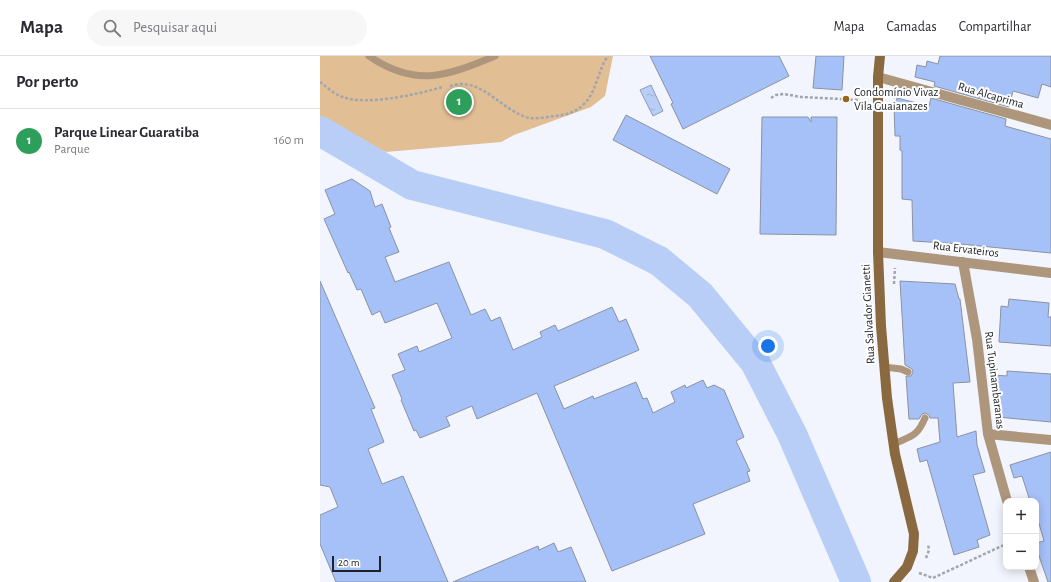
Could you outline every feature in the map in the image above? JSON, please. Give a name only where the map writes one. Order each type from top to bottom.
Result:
[{"type":"main road","name":"Rua Salvador Gianetti","points":[[880,56],[878,77],[878,252],[881,326],[887,398],[894,444],[914,534],[913,551],[907,567],[894,582]]},
{"type":"street","name":"Rua Alcaprima","points":[[878,77],[1051,125]]},
{"type":"street","name":"Rua Ervateiros","points":[[878,252],[1051,273]]},
{"type":"street","name":"Rua Tupinambaranas","points":[[963,262],[977,339],[988,434],[1007,498]]},
{"type":"street","points":[[988,434],[1051,440]]},
{"type":"street","points":[[1030,570],[1034,582]]},
{"type":"lane","points":[[369,56],[398,72],[420,76],[446,74],[495,56]]},
{"type":"lane","points":[[884,367],[901,369],[908,372]]},
{"type":"lane","points":[[894,444],[916,433],[925,418]]},
{"type":"path","points":[[320,82],[341,97],[350,100],[371,100],[397,97],[462,84],[478,88],[511,110],[530,118],[563,116],[578,110],[587,100],[596,83],[603,63],[608,56]]},
{"type":"path","points":[[771,98],[776,95],[784,94],[801,97],[860,100]]},
{"type":"path","points":[[920,573],[932,578],[1003,545]]},
{"type":"shaded area","points":[[320,56],[613,56],[605,96],[591,107],[514,135],[501,142],[386,152],[320,122]]},
{"type":"water","points":[[651,85],[663,111],[653,116],[640,90]]},
{"type":"building","points":[[650,56],[779,56],[789,76],[683,129],[671,104],[673,103]]},
{"type":"building","points":[[816,56],[844,56],[842,90],[813,88]]},
{"type":"building","points":[[940,56],[1051,56],[1051,87],[1042,84],[1038,98],[1013,91],[1009,107],[934,86],[935,82],[915,77],[917,65],[926,67],[927,61],[938,64]]},
{"type":"building","points":[[897,98],[929,106],[931,98],[1006,119],[1005,126],[1051,139],[1051,253],[913,241],[912,200],[902,199],[902,151],[900,150],[900,136],[895,136],[894,105]]},
{"type":"building","points":[[626,115],[730,169],[717,194],[613,140]]},
{"type":"building","points":[[762,117],[808,117],[811,122],[811,117],[837,117],[836,235],[760,234]]},
{"type":"building","points":[[352,179],[370,191],[375,207],[382,204],[391,227],[389,228],[399,252],[385,257],[395,282],[449,262],[471,315],[485,309],[491,321],[500,317],[513,350],[542,337],[540,332],[555,325],[558,331],[612,307],[619,322],[626,319],[639,350],[554,386],[564,409],[593,396],[594,399],[636,382],[643,399],[647,398],[653,413],[675,402],[671,392],[685,385],[686,388],[703,380],[707,388],[714,385],[724,390],[744,437],[736,441],[750,471],[747,472],[750,481],[693,504],[705,534],[612,571],[537,393],[477,419],[472,406],[446,417],[450,426],[420,438],[416,430],[414,431],[392,375],[405,370],[398,354],[417,346],[419,352],[452,338],[437,303],[385,323],[380,311],[372,315],[361,289],[357,290],[349,272],[348,273],[324,219],[335,214],[325,190]]},
{"type":"building","points":[[320,281],[375,408],[371,409],[384,442],[368,449],[382,484],[403,476],[448,582],[336,582],[320,544],[320,515],[338,507],[330,487],[320,485]]},
{"type":"building","points":[[900,281],[955,284],[960,299],[970,382],[953,383],[957,437],[976,431],[977,445],[985,472],[973,475],[990,535],[977,540],[979,547],[954,555],[927,460],[920,462],[917,449],[940,442],[938,418],[930,418],[929,415],[925,413],[922,414],[919,419],[909,419],[906,376],[911,376],[913,372],[912,369],[905,365]]},
{"type":"building","points":[[1009,299],[1049,303],[1048,317],[1051,317],[1051,346],[999,342],[1001,306],[1008,307]]},
{"type":"building","points":[[1007,371],[1051,374],[1051,422],[997,417],[993,375],[1007,376]]},
{"type":"building","points":[[1051,452],[1051,582],[1048,582],[1039,556],[1039,542],[1044,541],[1039,524],[1039,498],[1029,498],[1022,476],[1014,478],[1010,465]]},
{"type":"building","points":[[554,543],[558,552],[571,547],[586,582],[453,582],[538,546],[539,550]]},
{"type":"waterway","points":[[320,131],[412,185],[605,234],[659,261],[700,295],[755,362],[792,434],[856,582]]},
{"type":"place","name":"Condomínio Vivaz Vila Guaianazes","points":[[846,99]]},
{"type":"place","name":"Parque Linear Guaratiba","points":[[459,102]]}]
